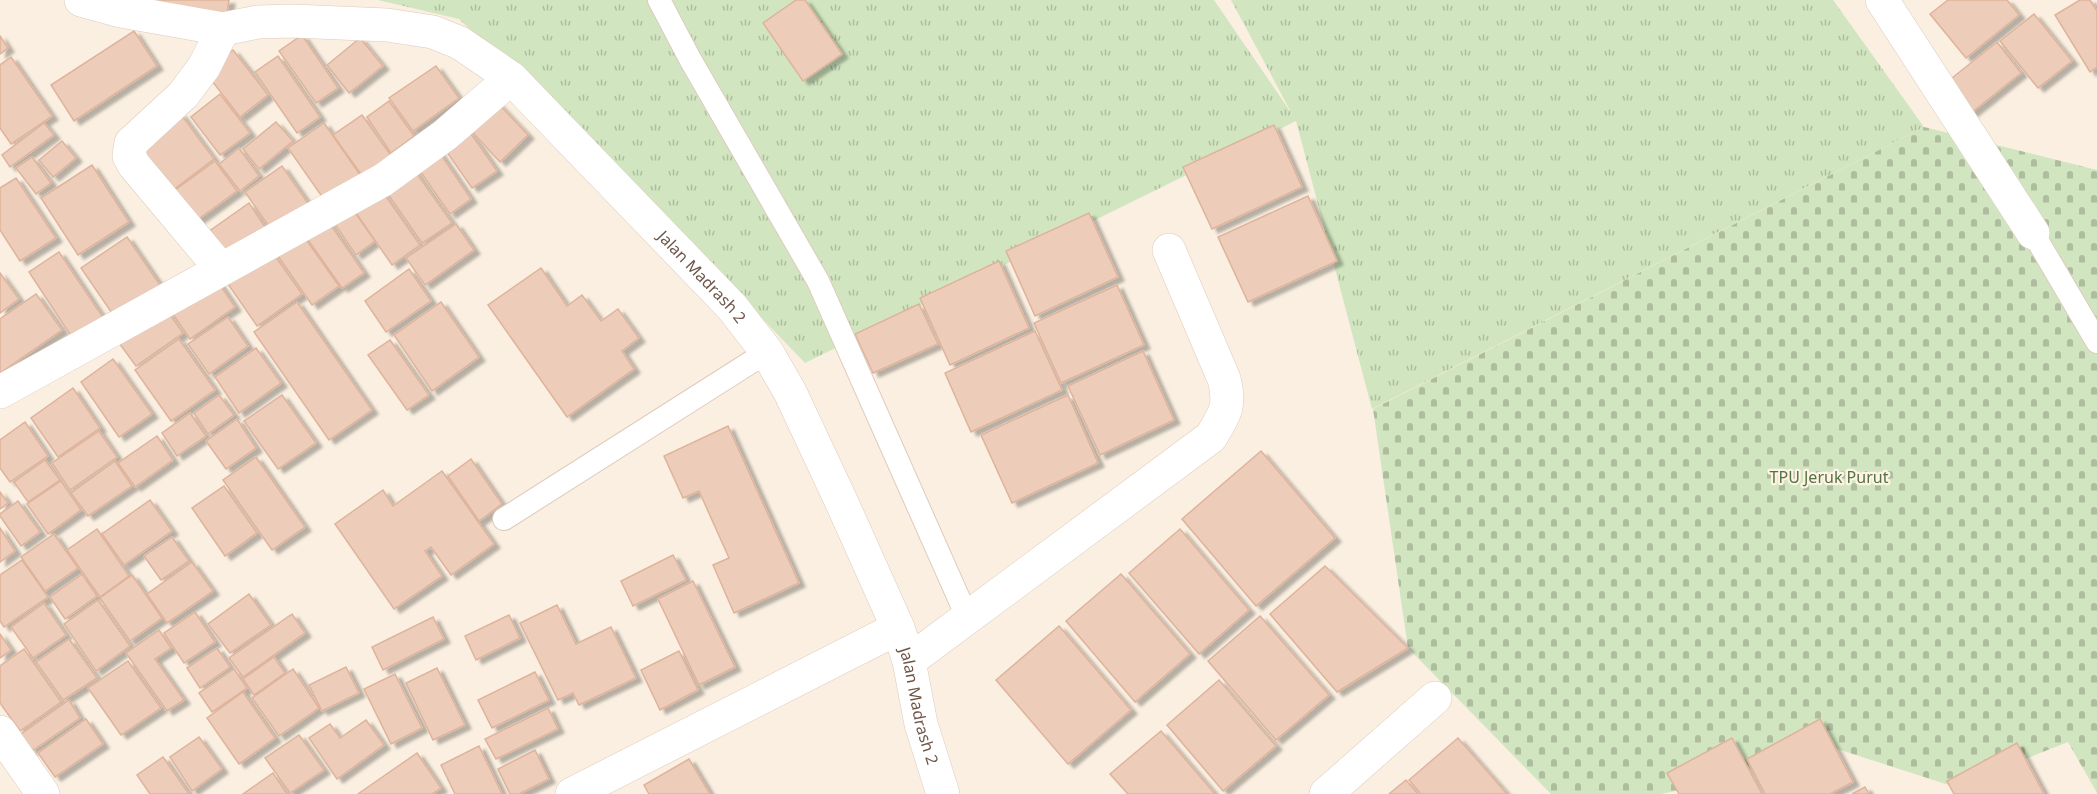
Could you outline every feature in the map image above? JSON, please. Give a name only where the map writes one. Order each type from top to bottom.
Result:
[{"type":"street","points":[[81,0],[121,11],[223,29],[204,67],[183,95],[131,143],[129,156],[134,165],[221,269]]},
{"type":"street","points":[[1882,0],[2033,233]]},
{"type":"street","name":"Jalan Madrash 2","points":[[223,29],[258,22],[293,21],[387,26],[433,32],[460,43],[511,78],[732,307],[767,352],[790,392],[898,628],[909,661],[921,724],[943,794]]},
{"type":"street","points":[[0,392],[321,216],[411,162],[511,78]]},
{"type":"street","points":[[909,661],[1211,437],[1226,413],[1228,397],[1224,379],[1169,250]]},
{"type":"street","points":[[572,794],[898,628]]},
{"type":"street","points":[[1326,794],[1435,698]]},
{"type":"street","points":[[0,732],[43,794]]},
{"type":"lane","points":[[659,0],[690,60],[818,281],[968,619]]},
{"type":"lane","points":[[2033,233],[2097,342]]},
{"type":"lane","points":[[504,519],[767,352]]},
{"type":"green space","points":[[378,0],[1214,0],[1292,114],[1231,0],[1833,0],[1924,127],[1372,409],[1296,121],[805,363],[673,226],[459,19]]},
{"type":"green space","name":"TPU Jeruk Purut","points":[[1924,127],[2097,170],[2097,793],[2068,742],[1955,787],[1828,746],[1689,788],[1661,794],[1551,794],[1408,648],[1373,409]]},
{"type":"building","points":[[145,0],[229,0],[225,25]]},
{"type":"building","points":[[796,0],[805,0],[842,54],[803,81],[763,23]]},
{"type":"building","points":[[1948,0],[2007,0],[2019,15],[1966,58],[1930,14]]},
{"type":"building","points":[[2080,0],[2090,0],[2097,11],[2097,67],[2090,72],[2055,15]]},
{"type":"building","points":[[2034,14],[2072,61],[2038,88],[2000,41]]},
{"type":"building","points":[[134,31],[157,66],[74,121],[51,85]]},
{"type":"building","points":[[302,35],[338,88],[316,103],[279,51]]},
{"type":"building","points":[[0,36],[8,48],[0,54]]},
{"type":"building","points":[[360,38],[383,66],[349,93],[327,65]]},
{"type":"building","points":[[1997,42],[2021,73],[1971,113],[1947,82]]},
{"type":"building","points":[[233,50],[268,95],[240,117],[205,72]]},
{"type":"building","points":[[278,56],[320,117],[297,133],[255,72]]},
{"type":"building","points":[[11,57],[52,116],[11,144],[0,128],[0,65]]},
{"type":"building","points":[[436,66],[459,98],[413,131],[389,98]]},
{"type":"building","points":[[220,94],[250,133],[220,155],[191,117]]},
{"type":"building","points":[[492,97],[528,135],[500,162],[464,123]]},
{"type":"building","points":[[389,101],[414,136],[391,153],[367,117]]},
{"type":"building","points":[[180,113],[214,159],[173,190],[138,145]]},
{"type":"building","points":[[362,115],[392,157],[363,177],[333,135]]},
{"type":"building","points":[[276,122],[293,141],[259,169],[243,149]]},
{"type":"building","points":[[44,123],[54,135],[10,167],[2,155]]},
{"type":"building","points":[[324,123],[365,182],[330,208],[288,148]]},
{"type":"building","points":[[1274,125],[1302,187],[1212,229],[1183,167]]},
{"type":"building","points":[[467,128],[497,171],[472,188],[442,145]]},
{"type":"building","points":[[62,141],[76,158],[53,177],[39,160]]},
{"type":"building","points":[[239,148],[259,176],[240,191],[219,164]]},
{"type":"building","points":[[437,149],[471,199],[450,214],[415,164]]},
{"type":"building","points":[[32,157],[51,183],[36,194],[16,168]]},
{"type":"building","points":[[215,161],[237,191],[193,223],[171,193]]},
{"type":"building","points":[[410,164],[452,223],[422,243],[381,184]]},
{"type":"building","points":[[92,165],[129,222],[78,255],[41,198]]},
{"type":"building","points":[[282,166],[312,209],[275,235],[245,192]]},
{"type":"building","points":[[16,178],[56,238],[20,261],[0,230],[0,188]]},
{"type":"building","points":[[380,188],[420,245],[392,265],[352,207]]},
{"type":"building","points":[[1308,196],[1337,261],[1248,302],[1218,237]]},
{"type":"building","points":[[249,203],[269,233],[220,266],[201,237]]},
{"type":"building","points":[[351,207],[375,241],[356,255],[332,220]]},
{"type":"building","points":[[1089,213],[1118,277],[1035,316],[1006,251]]},
{"type":"building","points":[[328,221],[364,273],[342,288],[306,237]]},
{"type":"building","points":[[456,224],[474,250],[425,285],[406,258]]},
{"type":"building","points":[[302,234],[339,286],[312,305],[276,253]]},
{"type":"building","points":[[127,237],[162,288],[116,319],[81,268]]},
{"type":"building","points":[[59,252],[106,322],[75,342],[29,272]]},
{"type":"building","points":[[273,253],[302,294],[257,326],[228,284]]},
{"type":"building","points":[[999,261],[1029,328],[950,365],[920,298]]},
{"type":"building","points":[[541,268],[567,306],[582,295],[601,321],[618,309],[639,338],[622,351],[634,369],[567,417],[488,305]]},
{"type":"building","points":[[409,269],[431,301],[386,332],[365,301]]},
{"type":"building","points":[[0,273],[19,299],[0,313]]},
{"type":"building","points":[[216,279],[235,307],[190,339],[171,311]]},
{"type":"building","points":[[1117,285],[1144,345],[1061,383],[1034,323]]},
{"type":"building","points":[[36,294],[62,330],[0,373],[0,319]]},
{"type":"building","points":[[297,302],[372,410],[329,440],[254,332]]},
{"type":"building","points":[[441,302],[479,357],[432,391],[394,335]]},
{"type":"building","points":[[919,304],[938,344],[873,373],[855,334]]},
{"type":"building","points":[[166,309],[183,333],[136,366],[119,343]]},
{"type":"building","points":[[228,317],[248,346],[209,374],[188,344]]},
{"type":"building","points":[[1035,331],[1062,390],[971,432],[945,373]]},
{"type":"building","points":[[179,339],[215,390],[171,421],[135,370]]},
{"type":"building","points":[[390,340],[429,395],[407,410],[368,355]]},
{"type":"building","points":[[256,348],[281,383],[239,413],[215,377]]},
{"type":"building","points":[[1143,351],[1174,420],[1100,455],[1068,386]]},
{"type":"building","points":[[113,359],[152,414],[119,437],[81,382]]},
{"type":"building","points":[[73,388],[100,428],[58,457],[31,418]]},
{"type":"building","points":[[219,395],[234,415],[208,434],[194,413]]},
{"type":"building","points":[[282,395],[316,443],[278,469],[244,421]]},
{"type":"building","points":[[1068,395],[1098,463],[1012,503],[981,435]]},
{"type":"building","points":[[190,413],[206,436],[177,456],[162,433]]},
{"type":"building","points":[[237,419],[256,448],[226,469],[206,441]]},
{"type":"building","points":[[25,422],[48,456],[10,482],[0,468],[0,440]]},
{"type":"building","points":[[728,426],[799,583],[734,613],[713,565],[729,558],[699,491],[683,498],[664,456]]},
{"type":"building","points":[[99,431],[117,457],[70,490],[52,463]]},
{"type":"building","points":[[157,436],[173,460],[135,487],[118,463]]},
{"type":"building","points":[[1261,451],[1335,538],[1256,606],[1182,519]]},
{"type":"building","points":[[256,457],[305,527],[272,550],[223,480]]},
{"type":"building","points":[[471,459],[502,504],[479,521],[448,476]]},
{"type":"building","points":[[45,460],[60,480],[28,502],[14,482]]},
{"type":"building","points":[[115,461],[132,486],[88,516],[71,493]]},
{"type":"building","points":[[442,471],[494,544],[451,575],[431,547],[425,551],[442,576],[394,609],[335,524],[383,490],[393,506]]},
{"type":"building","points":[[61,481],[81,510],[48,534],[27,504]]},
{"type":"building","points":[[224,486],[257,533],[225,556],[192,508]]},
{"type":"building","points":[[0,492],[8,503],[0,509]]},
{"type":"building","points":[[150,500],[172,531],[124,565],[102,534]]},
{"type":"building","points":[[18,501],[40,532],[21,546],[0,516]]},
{"type":"building","points":[[0,528],[15,551],[0,562]]},
{"type":"building","points":[[97,529],[129,576],[100,597],[67,550]]},
{"type":"building","points":[[1180,529],[1249,610],[1199,654],[1129,573]]},
{"type":"building","points":[[54,534],[78,568],[45,591],[21,557]]},
{"type":"building","points":[[172,537],[189,561],[161,580],[144,556]]},
{"type":"building","points":[[673,555],[686,580],[633,606],[621,581]]},
{"type":"building","points":[[22,560],[48,597],[4,627],[0,621],[0,575]]},
{"type":"building","points":[[192,562],[213,591],[167,623],[147,594]]},
{"type":"building","points":[[1325,566],[1408,648],[1337,692],[1270,614]]},
{"type":"building","points":[[82,574],[97,596],[65,619],[50,597]]},
{"type":"building","points":[[1121,574],[1190,654],[1135,702],[1066,621]]},
{"type":"building","points":[[132,575],[162,618],[130,641],[100,598]]},
{"type":"building","points":[[693,581],[735,667],[699,685],[658,599]]},
{"type":"building","points":[[249,594],[271,625],[230,653],[208,624]]},
{"type":"building","points":[[98,600],[130,646],[96,671],[64,624]]},
{"type":"building","points":[[44,603],[66,635],[33,658],[11,627]]},
{"type":"building","points":[[557,605],[576,644],[611,627],[636,678],[579,705],[573,693],[558,700],[520,623]]},
{"type":"building","points":[[195,612],[215,642],[184,663],[164,633]]},
{"type":"building","points":[[292,614],[305,633],[243,677],[229,658]]},
{"type":"building","points":[[509,615],[520,638],[476,660],[465,636]]},
{"type":"building","points":[[1260,616],[1329,695],[1276,740],[1208,661]]},
{"type":"building","points":[[433,617],[444,639],[383,670],[372,647]]},
{"type":"building","points":[[1059,626],[1131,710],[1068,764],[996,680]]},
{"type":"building","points":[[159,630],[171,648],[155,659],[184,700],[167,711],[126,653]]},
{"type":"building","points":[[0,634],[11,650],[0,658]]},
{"type":"building","points":[[69,639],[97,678],[63,700],[36,662]]},
{"type":"building","points":[[217,648],[230,667],[200,688],[187,668]]},
{"type":"building","points":[[24,649],[61,702],[20,731],[0,703],[0,666]]},
{"type":"building","points":[[679,651],[698,690],[660,710],[641,670]]},
{"type":"building","points":[[274,657],[285,673],[254,695],[243,679]]},
{"type":"building","points":[[128,661],[161,708],[121,735],[88,688]]},
{"type":"building","points":[[346,667],[359,693],[322,711],[309,685]]},
{"type":"building","points":[[437,668],[465,725],[433,740],[406,683]]},
{"type":"building","points":[[234,669],[247,688],[212,712],[199,693]]},
{"type":"building","points":[[293,669],[319,708],[279,736],[252,698]]},
{"type":"building","points":[[535,672],[549,700],[492,728],[478,700]]},
{"type":"building","points":[[395,674],[422,728],[391,744],[364,689]]},
{"type":"building","points":[[1219,680],[1276,746],[1223,791],[1167,725]]},
{"type":"building","points":[[243,692],[275,738],[239,764],[207,718]]},
{"type":"building","points":[[69,700],[80,718],[32,751],[21,734]]},
{"type":"building","points":[[548,708],[558,729],[496,759],[485,739]]},
{"type":"building","points":[[86,719],[103,744],[55,777],[38,753]]},
{"type":"building","points":[[1820,719],[1853,782],[1830,794],[1765,794],[1747,759]]},
{"type":"building","points":[[366,720],[384,745],[337,779],[309,738],[330,724],[340,738]]},
{"type":"building","points":[[1161,731],[1215,794],[1128,794],[1110,774]]},
{"type":"building","points":[[299,735],[324,770],[290,793],[265,758]]},
{"type":"building","points":[[199,737],[222,769],[192,791],[170,757]]},
{"type":"building","points":[[1458,738],[1507,794],[1421,794],[1409,780]]},
{"type":"building","points":[[1732,738],[1762,794],[1679,794],[1667,773]]},
{"type":"building","points":[[2017,743],[2044,794],[1954,794],[1947,781]]},
{"type":"building","points":[[479,746],[502,794],[455,794],[441,765]]},
{"type":"building","points":[[535,750],[549,779],[519,794],[510,794],[498,769]]},
{"type":"building","points":[[417,753],[441,788],[432,794],[358,794]]},
{"type":"building","points":[[163,757],[189,794],[150,794],[137,775]]},
{"type":"building","points":[[689,759],[710,794],[649,794],[644,785]]},
{"type":"building","points":[[273,773],[287,794],[243,794]]},
{"type":"building","points":[[1406,780],[1418,794],[1389,794]]},
{"type":"building","points":[[1865,787],[1869,794],[1852,794]]}]
